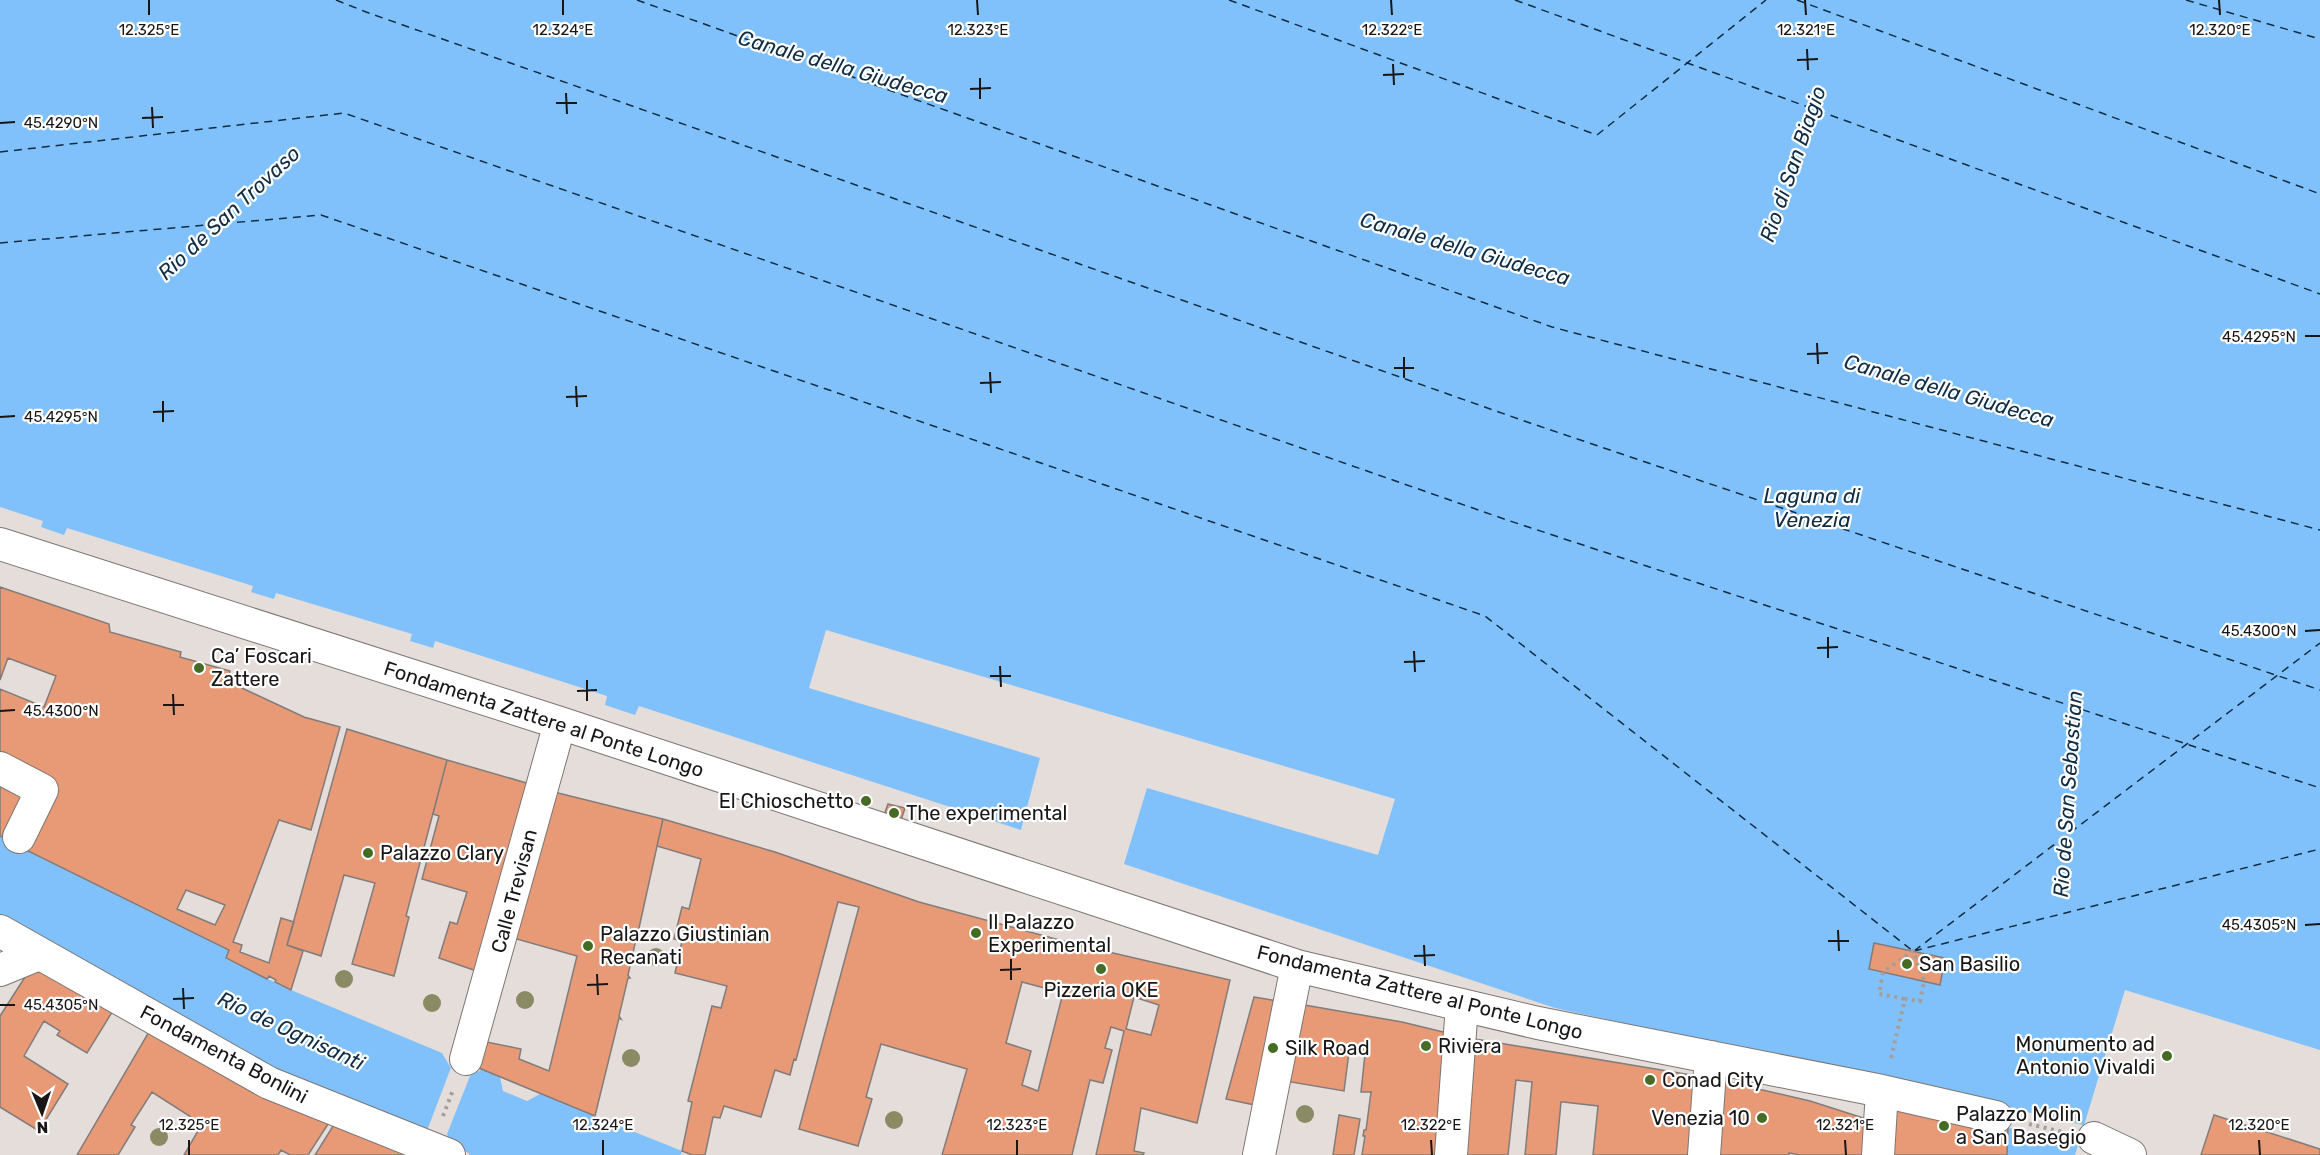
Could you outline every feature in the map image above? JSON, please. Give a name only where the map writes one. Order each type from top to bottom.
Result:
[{"type":"street","name":"Fondamenta Zattere al Ponte Longo","points":[[0,544],[560,723],[1297,966],[1538,1023],[1882,1090],[2010,1120]]},
{"type":"street","name":"Calle Trevisan","points":[[466,1059],[560,723]]},
{"type":"street","points":[[0,768],[42,790],[19,837]]},
{"type":"street","name":"Fondamenta Bonlini","points":[[0,931],[269,1083],[448,1155]]},
{"type":"street","points":[[0,970],[39,954]]},
{"type":"street","points":[[1259,1155],[1297,966]]},
{"type":"street","points":[[1451,1155],[1462,1005]]},
{"type":"street","points":[[1704,1155],[1711,1057]]},
{"type":"street","points":[[1878,1155],[1882,1090]]},
{"type":"street","points":[[2080,1136],[2130,1155]]},
{"type":"path","points":[[1913,951],[1924,981],[1920,1001],[1905,999],[1879,994],[1883,972],[1913,951]]},
{"type":"path","points":[[1882,1090],[1905,999]]},
{"type":"path","points":[[442,1118],[453,1089]]},
{"type":"path","points":[[2010,1120],[2080,1136]]},
{"type":"water","name":"Laguna di Venezia","points":[[0,0],[2320,0],[2320,1050],[2125,990],[2075,1155],[2007,1155],[2009,1108],[1555,1008],[1124,864],[1147,788],[1378,855],[1395,799],[826,630],[809,688],[1040,758],[1021,830],[639,706],[635,715],[605,705],[607,696],[435,641],[433,648],[410,641],[412,634],[276,593],[274,599],[251,592],[253,586],[67,528],[64,535],[41,527],[43,521],[0,507]]},
{"type":"water","name":"Rio de Ognisanti","points":[[0,836],[229,950],[226,959],[291,990],[442,1053],[451,1068],[471,1075],[483,1069],[500,1077],[503,1091],[527,1101],[540,1094],[682,1151],[681,1155],[469,1155],[469,1153],[417,1136],[190,1030],[0,925]]},
{"type":"pier","points":[[452,1065],[472,1071],[447,1134],[453,1148],[417,1136],[428,1128]]},
{"type":"pier","points":[[1997,1105],[2087,1126],[2081,1144],[2005,1127]]},
{"type":"building","points":[[0,587],[109,624],[110,632],[181,652],[180,657],[230,671],[227,681],[304,717],[340,727],[311,830],[279,820],[233,942],[242,945],[240,952],[269,963],[281,918],[294,922],[287,945],[303,951],[291,990],[275,982],[276,980],[269,976],[267,979],[226,958],[229,950],[18,846],[47,787],[0,763],[0,689],[44,707],[56,676],[8,658],[0,680]],"holes":[[[186,890],[225,905],[215,925],[177,909]]]},
{"type":"building","name":"Palazzo Clary","points":[[347,729],[447,760],[406,916],[409,917],[394,976],[352,964],[375,883],[344,875],[321,956],[287,945]]},
{"type":"building","points":[[447,760],[537,786],[488,975],[439,958],[450,922],[457,924],[467,892],[422,879],[439,816],[433,814]]},
{"type":"building","points":[[0,774],[36,793],[11,842],[0,836]]},
{"type":"building","name":"Palazzo Giustinian Recanati","points":[[546,790],[663,819],[639,928],[641,930],[638,930],[628,975],[630,978],[628,978],[619,1016],[621,1019],[619,1018],[595,1116],[469,1064],[477,1040],[521,1049],[519,1059],[549,1071],[577,956],[506,936]]},
{"type":"building","points":[[888,804],[905,808],[900,823],[883,818]]},
{"type":"building","points":[[663,819],[775,852],[919,902],[1074,944],[1230,980],[1197,1123],[1141,1108],[1134,1151],[1144,1153],[1143,1155],[1096,1155],[1124,1031],[1111,1027],[1105,1048],[1112,1050],[1103,1083],[1090,1080],[1072,1155],[942,1155],[967,1069],[881,1044],[866,1097],[872,1099],[858,1146],[799,1129],[859,907],[838,902],[790,1075],[775,1070],[761,1117],[724,1106],[720,1118],[713,1117],[705,1155],[692,1155],[682,1151],[692,1102],[688,1101],[712,1006],[721,1008],[727,986],[675,973],[682,941],[674,939],[682,907],[689,909],[701,859],[657,846]],"holes":[[[1022,982],[1063,993],[1038,1091],[1022,1085],[1031,1051],[1006,1043]],[[1134,997],[1159,1005],[1151,1035],[1126,1029]]]},
{"type":"building","name":"San Basilio","points":[[1874,943],[1945,958],[1940,985],[1869,969]]},
{"type":"building","points":[[34,963],[114,1009],[87,1053],[57,1035],[60,1031],[44,1021],[24,1056],[68,1084],[39,1131],[0,1107],[0,1016]]},
{"type":"building","points":[[1254,997],[1290,1003],[1264,1107],[1226,1099]]},
{"type":"building","points":[[1293,1003],[1402,1022],[1460,1036],[1447,1155],[1362,1155],[1371,1092],[1361,1092],[1365,1054],[1349,1052],[1344,1091],[1279,1080]]},
{"type":"building","points":[[150,1030],[230,1079],[330,1121],[308,1155],[290,1155],[281,1150],[278,1155],[184,1155],[202,1124],[152,1092],[131,1125],[135,1127],[118,1155],[77,1155]]},
{"type":"building","points":[[1463,1037],[1710,1078],[1701,1155],[1593,1155],[1598,1106],[1561,1102],[1556,1155],[1525,1155],[1532,1082],[1516,1080],[1508,1155],[1454,1155]]},
{"type":"building","points":[[1715,1079],[1810,1101],[1873,1121],[1871,1155],[1789,1153],[1789,1155],[1709,1155]]},
{"type":"building","name":"Palazzo Molin a San Basegio","points":[[1893,1100],[2008,1127],[2007,1155],[1885,1155]]},
{"type":"building","points":[[1339,1115],[1360,1119],[1354,1155],[1333,1155]]},
{"type":"building","points":[[2214,1115],[2320,1149],[2320,1155],[2201,1155]]},
{"type":"building","points":[[335,1123],[414,1155],[315,1155]]},
{"type":"ferry route","points":[[336,0],[1530,423],[2320,690]]},
{"type":"ferry route","points":[[637,0],[1552,327],[2320,530]]},
{"type":"ferry route","points":[[1229,0],[1597,135],[1766,0]]},
{"type":"ferry route","points":[[1515,0],[2320,294]]},
{"type":"ferry route","points":[[1797,0],[2320,194]]},
{"type":"ferry route","points":[[2186,0],[2320,39]]},
{"type":"ferry route","points":[[0,152],[344,113],[1507,520],[2320,788]]},
{"type":"ferry route","points":[[0,243],[321,215],[1485,616],[1913,951]]},
{"type":"ferry route","points":[[1914,951],[2320,643]]},
{"type":"ferry route","points":[[1914,951],[2320,849]]},
{"type":"place","name":"Ca’ Foscari Zattere","points":[[199,668]]},
{"type":"place","name":"El Chioschetto","points":[[866,801]]},
{"type":"place","name":"The experimental","points":[[894,813]]},
{"type":"place","name":"Palazzo Clary","points":[[368,853]]},
{"type":"place","name":"Il Palazzo Experimental","points":[[976,933]]},
{"type":"place","name":"Palazzo Giustinian Recanati","points":[[588,946]]},
{"type":"place","name":"San Basilio","points":[[1907,964]]},
{"type":"place","name":"Pizzeria OKE","points":[[1101,969]]},
{"type":"place","name":"Riviera","points":[[1426,1046]]},
{"type":"place","name":"Silk Road","points":[[1273,1048]]},
{"type":"place","name":"Monumento ad Antonio Vivaldi","points":[[2167,1056]]},
{"type":"place","name":"Conad City","points":[[1650,1080]]},
{"type":"place","name":"Venezia 10","points":[[1762,1118]]},
{"type":"place","name":"Palazzo Molin a San Basegio","points":[[1944,1126]]},
{"type":"water label","name":"Canale della Giudecca","points":[[843,67]]},
{"type":"water label","name":"Rio di San Biagio","points":[[1793,164]]},
{"type":"water label","name":"Rio de San Trovaso","points":[[229,213]]},
{"type":"water label","name":"Canale della Giudecca","points":[[1465,249]]},
{"type":"water label","name":"Canale della Giudecca","points":[[1949,391]]},
{"type":"water label","name":"Rio de San Sebastian","points":[[2068,794]]}]
